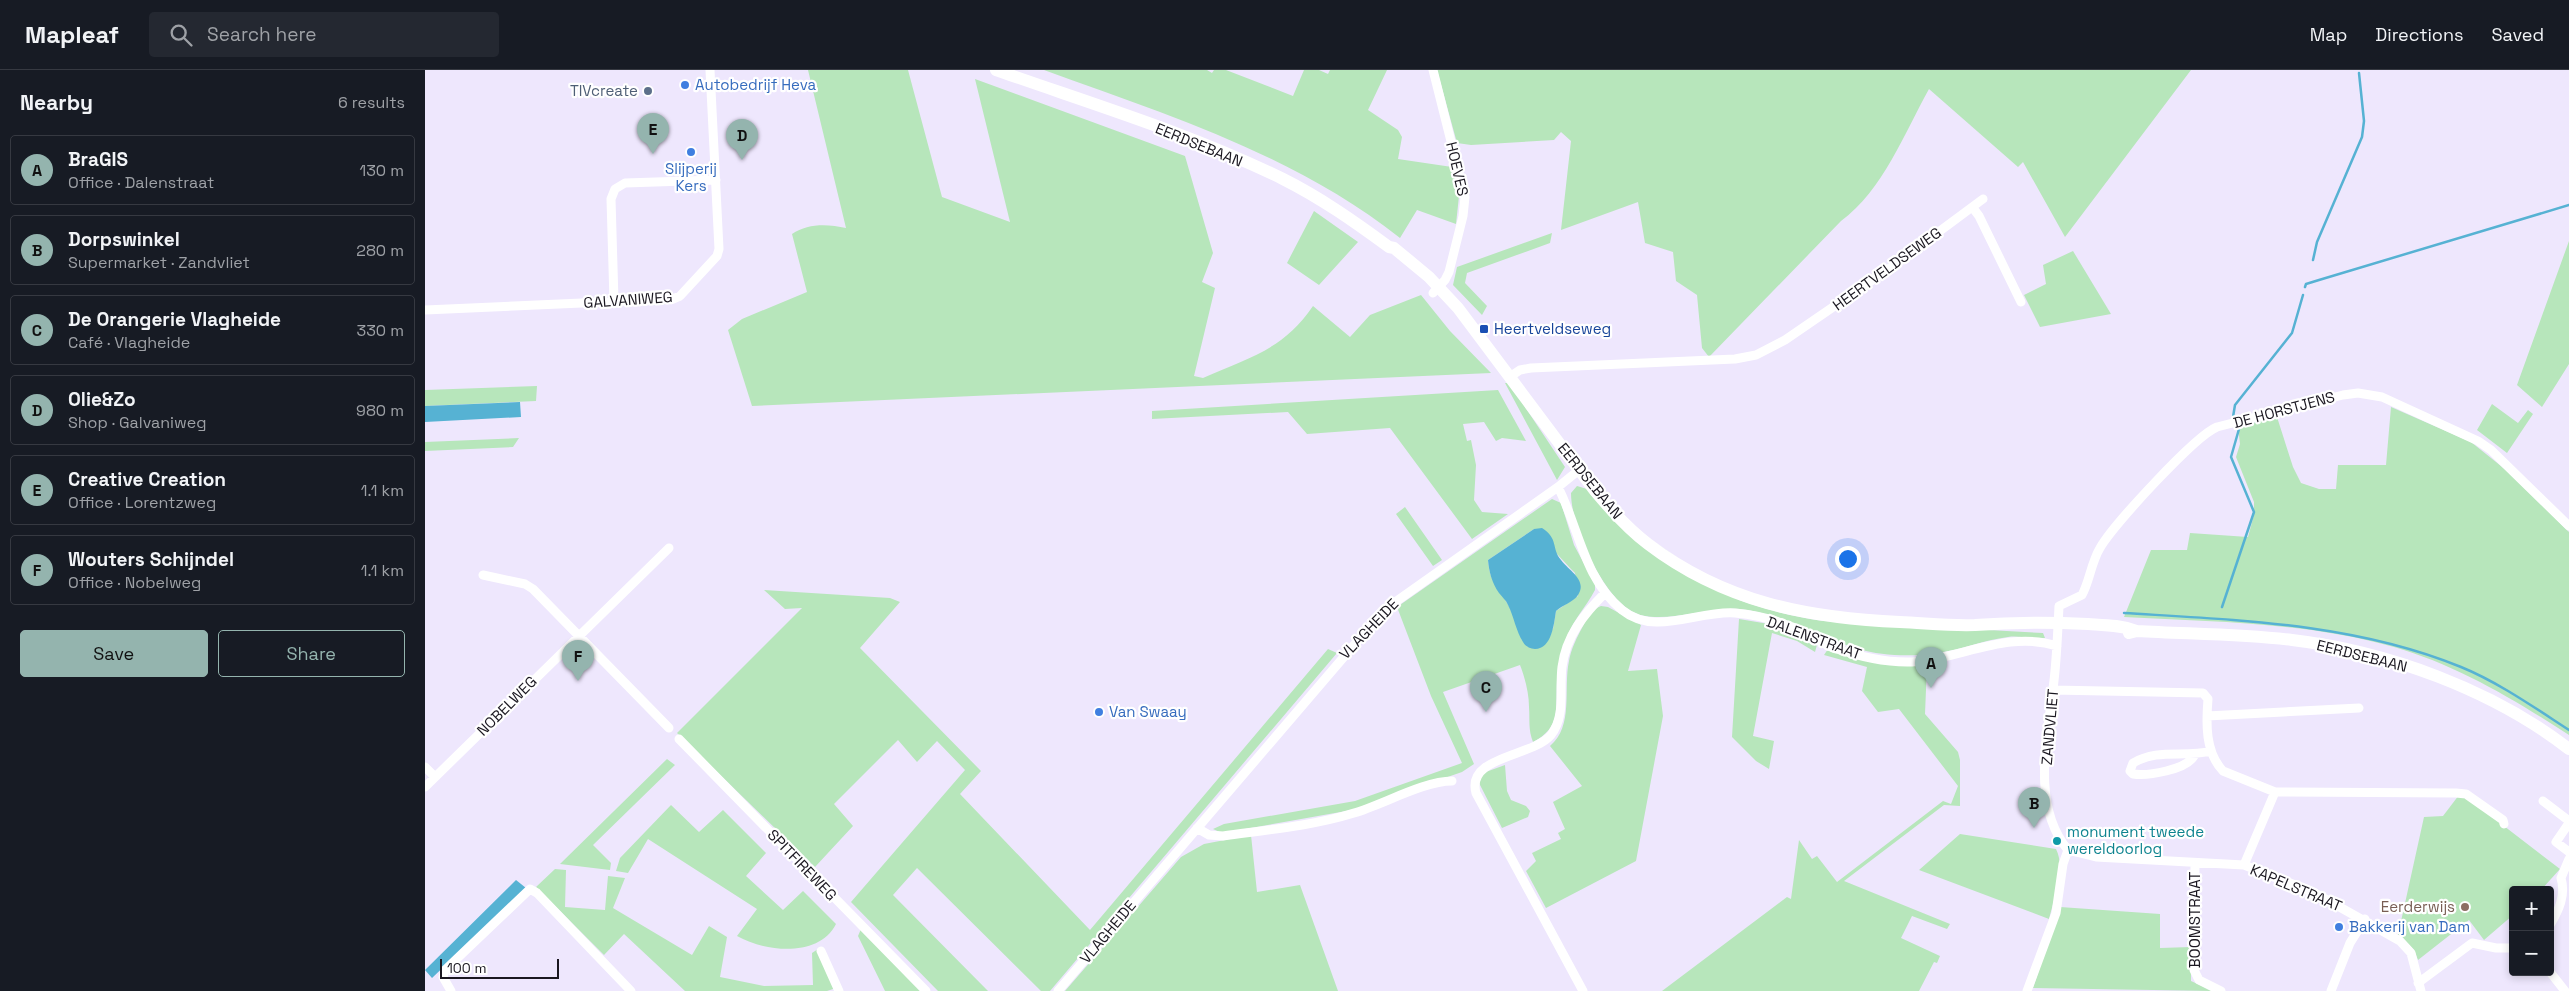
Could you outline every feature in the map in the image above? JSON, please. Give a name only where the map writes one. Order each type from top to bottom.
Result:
[{"type":"main road","name":"EERDSEBAAN","points":[[996,70],[1197,142],[1283,179],[1331,206],[1389,247],[1390,252],[1436,290],[1467,327],[1473,330],[1511,376],[1579,470],[1620,519],[1648,544],[1688,570],[1739,595],[1793,611],[1830,617],[1977,625],[2016,622],[2058,627],[2128,628],[2137,631],[2273,638],[2352,650],[2407,666],[2451,682],[2503,708],[2569,748]]},
{"type":"street","name":"GALVANIWEG","points":[[425,310],[673,299],[680,296],[717,256],[719,249],[710,70]]},
{"type":"street","name":"HOEVES","points":[[1433,70],[1465,203],[1449,272],[1436,290]]},
{"type":"street","points":[[614,301],[611,200],[615,189],[625,183],[716,180]]},
{"type":"street","name":"HEERTVELDSEWEG","points":[[1511,376],[1521,370],[1531,368],[1735,359],[1757,355],[1785,340],[1973,208],[1983,199]]},
{"type":"street","points":[[1973,208],[1979,216],[2021,302]]},
{"type":"street","name":"DE HORSTJENS","points":[[2058,627],[2059,606],[2082,595],[2096,556],[2108,536],[2156,482],[2206,432],[2217,427],[2343,394],[2358,393],[2382,397],[2478,441],[2491,450],[2569,526]]},
{"type":"street","name":"VLAGHEIDE","points":[[1058,991],[1384,610],[1558,487],[1579,470]]},
{"type":"street","name":"DALENSTRAAT","points":[[1558,487],[1567,504],[1583,555],[1605,593],[1621,609],[1640,620],[1658,623],[1719,614],[1747,615],[1787,625],[1829,646],[1881,660],[1927,661],[2009,641],[2028,641],[2057,646]]},
{"type":"street","name":"NOBELWEG","points":[[425,787],[578,635],[669,548]]},
{"type":"street","points":[[483,575],[525,584],[669,728]]},
{"type":"street","points":[[1583,991],[1476,793],[1475,784],[1481,769],[1539,745],[1555,728],[1560,715],[1561,674],[1566,650],[1579,622],[1605,593]]},
{"type":"street","name":"ZANDVLIET","points":[[2058,627],[2045,756],[2047,802],[2051,824],[2068,850]]},
{"type":"street","points":[[2053,690],[2200,691],[2208,699],[2207,716],[2211,751],[2223,771],[2275,792],[2466,794],[2503,820],[2504,824]]},
{"type":"street","points":[[2207,716],[2359,708]]},
{"type":"street","name":"SPITFIREWEG","points":[[679,739],[926,991]]},
{"type":"street","points":[[2194,756],[2185,764],[2155,774],[2133,774],[2130,770],[2133,763],[2148,756],[2160,754],[2194,756],[2211,751]]},
{"type":"street","points":[[425,766],[435,777]]},
{"type":"street","points":[[1197,828],[1209,835],[1223,836],[1317,823],[1355,813],[1436,784],[1452,781]]},
{"type":"street","points":[[2245,866],[2275,792]]},
{"type":"street","points":[[2543,800],[2569,822],[2556,842],[2569,852]]},
{"type":"street","points":[[2027,991],[2056,913],[2063,864],[2068,850]]},
{"type":"street","name":"KAPELSTRAAT","points":[[2068,850],[2096,857],[2245,866],[2313,892],[2365,919],[2400,941],[2411,953],[2420,987]]},
{"type":"street","points":[[2554,919],[2567,891],[2561,878],[2567,862]]},
{"type":"street","name":"BOOMSTRAAT","points":[[2195,863],[2194,970],[2199,980],[2221,991]]},
{"type":"street","points":[[451,991],[443,977],[445,970],[530,890],[537,894],[631,991]]},
{"type":"street","points":[[2331,991],[2351,943],[2365,919]]},
{"type":"street","points":[[2420,987],[2472,943],[2495,948],[2509,948]]},
{"type":"street","points":[[821,950],[839,991]]},
{"type":"street","points":[[2553,976],[2565,991]]},
{"type":"green space","points":[[808,70],[908,70],[942,197],[1010,222],[975,79],[1185,156],[1213,253],[1202,282],[1215,288],[1194,376],[1203,378],[1264,351],[1290,333],[1313,306],[1350,337],[1370,315],[1421,295],[1450,331],[1491,373],[752,406],[728,330],[742,319],[807,292],[792,234],[798,230],[818,225],[846,228]]},
{"type":"green space","points":[[1044,70],[1207,70],[1212,73],[1214,70],[1226,70],[1293,96],[1304,70],[1319,70],[1328,74],[1330,70],[1387,70],[1368,110],[1398,130],[1402,137],[1398,159],[1452,167],[1459,196],[1456,224],[1417,210],[1400,238],[1360,209],[1318,183],[1274,160],[1183,121]]},
{"type":"green space","points":[[1437,70],[2191,70],[2065,237],[2023,162],[2018,167],[1929,89],[1891,160],[1869,194],[1709,357],[1702,348],[1697,295],[1676,281],[1673,252],[1645,243],[1638,202],[1561,230],[1571,141],[1561,132],[1554,140],[1471,145],[1457,143]]},
{"type":"green space","points":[[1314,211],[1358,242],[1319,285],[1287,263]]},
{"type":"green space","points":[[1552,233],[1550,243],[1467,273],[1465,283],[1487,306],[1482,315],[1453,285],[1457,267]]},
{"type":"green space","points":[[2569,241],[2569,364],[2542,407],[2517,385]]},
{"type":"green space","points":[[2073,251],[2111,314],[2040,327],[2024,295],[2046,284],[2043,265]]},
{"type":"green space","points":[[1505,383],[1509,383],[1565,467],[1557,480]]},
{"type":"green space","points":[[537,386],[536,401],[425,406],[425,390]]},
{"type":"green space","points":[[1498,390],[1526,441],[1502,438],[1496,441],[1484,422],[1463,424],[1467,441],[1471,440],[1476,465],[1474,500],[1482,512],[1508,514],[1472,539],[1390,428],[1307,434],[1288,412],[1152,419],[1152,411]]},
{"type":"green space","points":[[2492,404],[2518,423],[2528,410],[2533,414],[2507,453],[2477,430]]},
{"type":"green space","points":[[2391,407],[2471,442],[2506,470],[2569,532],[2569,735],[2485,685],[2440,663],[2394,647],[2328,632],[2260,624],[2124,617],[2151,550],[2187,550],[2190,533],[2248,537],[2254,515],[2254,502],[2236,457],[2240,444],[2238,427],[2277,417],[2293,467],[2301,483],[2319,489],[2336,489],[2338,465],[2386,465]]},
{"type":"green space","points":[[519,438],[513,447],[425,451],[425,442]]},
{"type":"green space","points":[[1577,486],[1587,489],[1606,509],[1739,600],[1749,604],[1823,621],[2043,633],[2045,638],[2008,637],[1946,652],[1897,655],[1858,649],[1771,616],[1740,609],[1713,610],[1669,617],[1642,615],[1631,611],[1609,590],[1590,558],[1582,541],[1572,507],[1571,493]]},
{"type":"green space","points":[[1552,499],[1561,503],[1574,545],[1595,584],[1595,590],[1572,626],[1564,644],[1558,670],[1556,708],[1553,723],[1549,730],[1533,742],[1530,729],[1529,702],[1520,665],[1443,692],[1474,764],[1462,772],[1352,810],[1222,833],[1213,829],[1224,824],[1355,801],[1462,763],[1431,696],[1397,607]],"holes":[[[1534,529],[1575,573],[1578,596],[1556,611],[1553,629],[1522,640],[1514,616],[1492,579],[1488,560]]]},
{"type":"green space","points":[[1405,507],[1442,560],[1433,566],[1396,514]]},
{"type":"green space","points":[[764,590],[890,598],[900,602],[860,648],[981,771],[960,794],[1090,930],[1328,649],[1337,653],[1050,991],[1041,991],[917,868],[893,895],[988,991],[938,991],[851,902],[965,770],[937,741],[917,762],[898,740],[834,804],[853,826],[815,867],[677,733],[802,608],[785,609]]},
{"type":"green space","points":[[1601,606],[1608,607],[1641,625],[1628,671],[1657,669],[1663,716],[1636,861],[1546,908],[1526,871],[1536,861],[1532,853],[1561,839],[1558,833],[1565,829],[1553,802],[1582,786],[1550,746],[1557,738],[1565,718],[1567,672],[1573,648],[1588,617],[1595,609]]},
{"type":"green space","points":[[1739,619],[1775,625],[1813,640],[1817,645],[1815,652],[1797,641],[1772,633],[1753,736],[1774,741],[1769,769],[1756,761],[1732,737]]},
{"type":"green space","points":[[1828,649],[1927,665],[1925,714],[1958,752],[1960,760],[1960,806],[1944,805],[1844,881],[1950,924],[1947,929],[1912,916],[1901,938],[1940,956],[1937,963],[1934,962],[1919,991],[1662,991],[1787,897],[1791,899],[1799,840],[1812,859],[1817,856],[1837,882],[1943,801],[1951,804],[1958,786],[1899,709],[1878,712],[1862,691],[1867,667],[1824,655]]},
{"type":"green space","points":[[667,759],[675,765],[593,845],[611,863],[610,870],[560,864]]},
{"type":"green space","points":[[1505,765],[1507,791],[1511,800],[1526,806],[1530,811],[1528,817],[1502,828],[1479,783],[1483,773]]},
{"type":"green space","points":[[2459,795],[2465,796],[2560,869],[2545,886],[2509,886],[2509,918],[2484,940],[2469,920],[2418,960],[2414,950],[2398,935],[2424,817],[2443,816]]},
{"type":"green space","points":[[671,805],[699,832],[723,810],[766,853],[746,876],[783,910],[803,891],[836,924],[828,935],[805,947],[791,949],[762,946],[737,936],[757,909],[648,839],[628,873],[616,871],[620,858]]},
{"type":"green space","points":[[1960,834],[2056,849],[2060,865],[2056,893],[2049,919],[1919,870]]},
{"type":"green space","points":[[1251,835],[1257,892],[1300,885],[1338,991],[1065,991],[1181,857],[1204,844]]},
{"type":"green space","points":[[555,869],[566,870],[565,907],[605,910],[608,876],[625,878],[613,908],[692,955],[709,926],[727,937],[720,977],[764,986],[813,985],[812,953],[818,949],[836,988],[827,991],[685,991],[624,934],[604,955],[536,887]]},
{"type":"green space","points":[[2060,907],[2160,914],[2160,948],[2191,947],[2191,981],[2213,991],[2033,988]]},
{"type":"green space","points":[[861,929],[921,991],[885,991],[858,936]]},
{"type":"water","points":[[520,402],[521,417],[425,422],[425,406]]},
{"type":"water","points":[[1542,528],[1551,536],[1558,556],[1576,576],[1581,585],[1578,595],[1574,600],[1556,611],[1549,640],[1541,648],[1535,649],[1526,646],[1521,638],[1507,603],[1493,581],[1488,560],[1534,529]]},
{"type":"water","points":[[516,880],[526,888],[432,978],[425,970]]},
{"type":"waterway","points":[[2313,260],[2317,242],[2362,137],[2364,121],[2359,73]]},
{"type":"waterway","points":[[2305,287],[2306,284],[2569,205]]},
{"type":"waterway","points":[[2233,417],[2235,405],[2292,333],[2303,295]]},
{"type":"waterway","points":[[2222,607],[2254,512],[2231,457],[2239,429]]},
{"type":"waterway","points":[[2124,613],[2295,626],[2379,641],[2420,652],[2475,673],[2516,696],[2569,730]]},
{"type":"place","name":"Autobedrijf Heva","points":[[685,85]]},
{"type":"place","name":"TIVcreate","points":[[648,91]]},
{"type":"place","name":"Slijperij Kers","points":[[691,152]]},
{"type":"place","name":"Creative Creation","points":[[653,154]]},
{"type":"place","name":"Olie&Zo","points":[[742,160]]},
{"type":"place","name":"Heertveldseweg","points":[[1484,329]]},
{"type":"place","name":"Wouters Schijndel","points":[[578,681]]},
{"type":"place","name":"BraGIS","points":[[1931,688]]},
{"type":"place","name":"Van Swaay","points":[[1099,712]]},
{"type":"place","name":"De Orangerie Vlagheide","points":[[1486,712]]},
{"type":"place","name":"Dorpswinkel","points":[[2034,828]]},
{"type":"place","name":"monument tweede wereldoorlog","points":[[2057,841]]},
{"type":"place","name":"Eerderwijs","points":[[2465,907]]},
{"type":"place","name":"Bakkerij van Dam","points":[[2339,927]]}]
